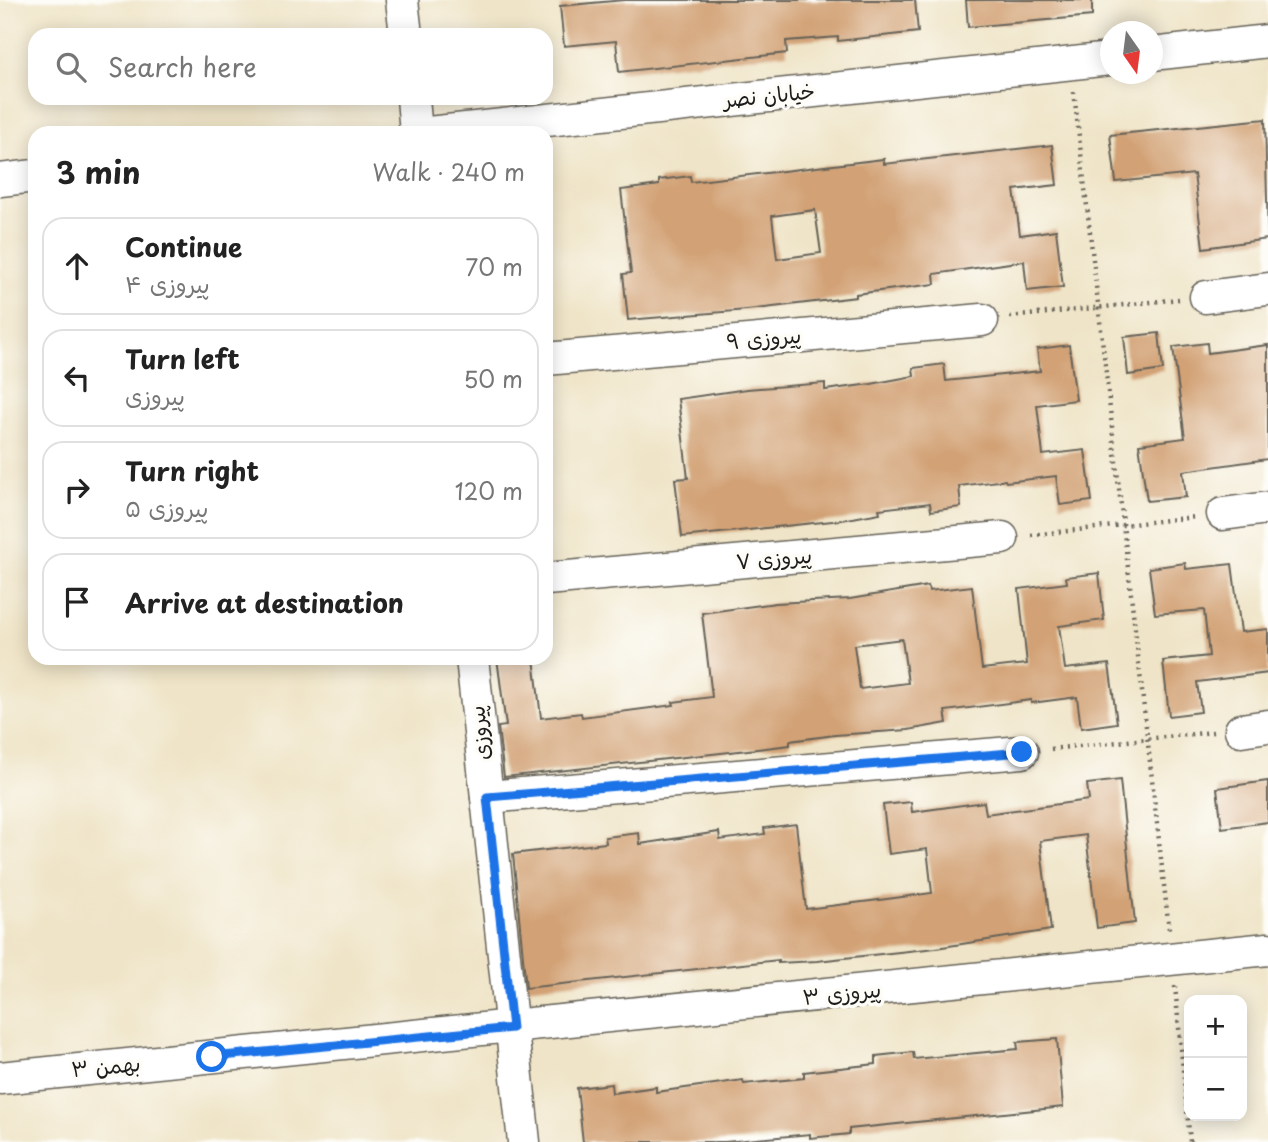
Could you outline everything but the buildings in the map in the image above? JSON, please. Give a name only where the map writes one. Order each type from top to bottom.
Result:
[{"type":"street","points":[[402,0],[405,28]]},
{"type":"street","points":[[1163,53],[1268,41]]},
{"type":"street","name":"خیابان نصر","points":[[493,126],[1100,60]]},
{"type":"street","points":[[414,105],[415,126]]},
{"type":"street","points":[[0,180],[28,177]]},
{"type":"street","points":[[1206,297],[1268,289]]},
{"type":"street","name":"پیروزی ۹","points":[[553,358],[982,320]]},
{"type":"street","points":[[1223,514],[1268,508]]},
{"type":"street","name":"پیروزی ۷","points":[[553,578],[1002,538]]},
{"type":"street","name":"پیروزی","points":[[473,665],[524,1142]]},
{"type":"street","points":[[487,797],[1022,752]]},
{"type":"street","name":"پیروزی ۳","points":[[212,1057],[1268,949]]},
{"type":"street","name":"بهمن ۳","points":[[0,1078],[212,1057]]},
{"type":"path","points":[[1071,64],[1173,960],[1190,1142]]},
{"type":"path","points":[[982,320],[1206,297]]},
{"type":"path","points":[[1002,538],[1223,514]]},
{"type":"path","points":[[1022,752],[1254,728]]},
{"type":"route","points":[[212,1057],[512,1028],[487,797],[1022,752]]}]
